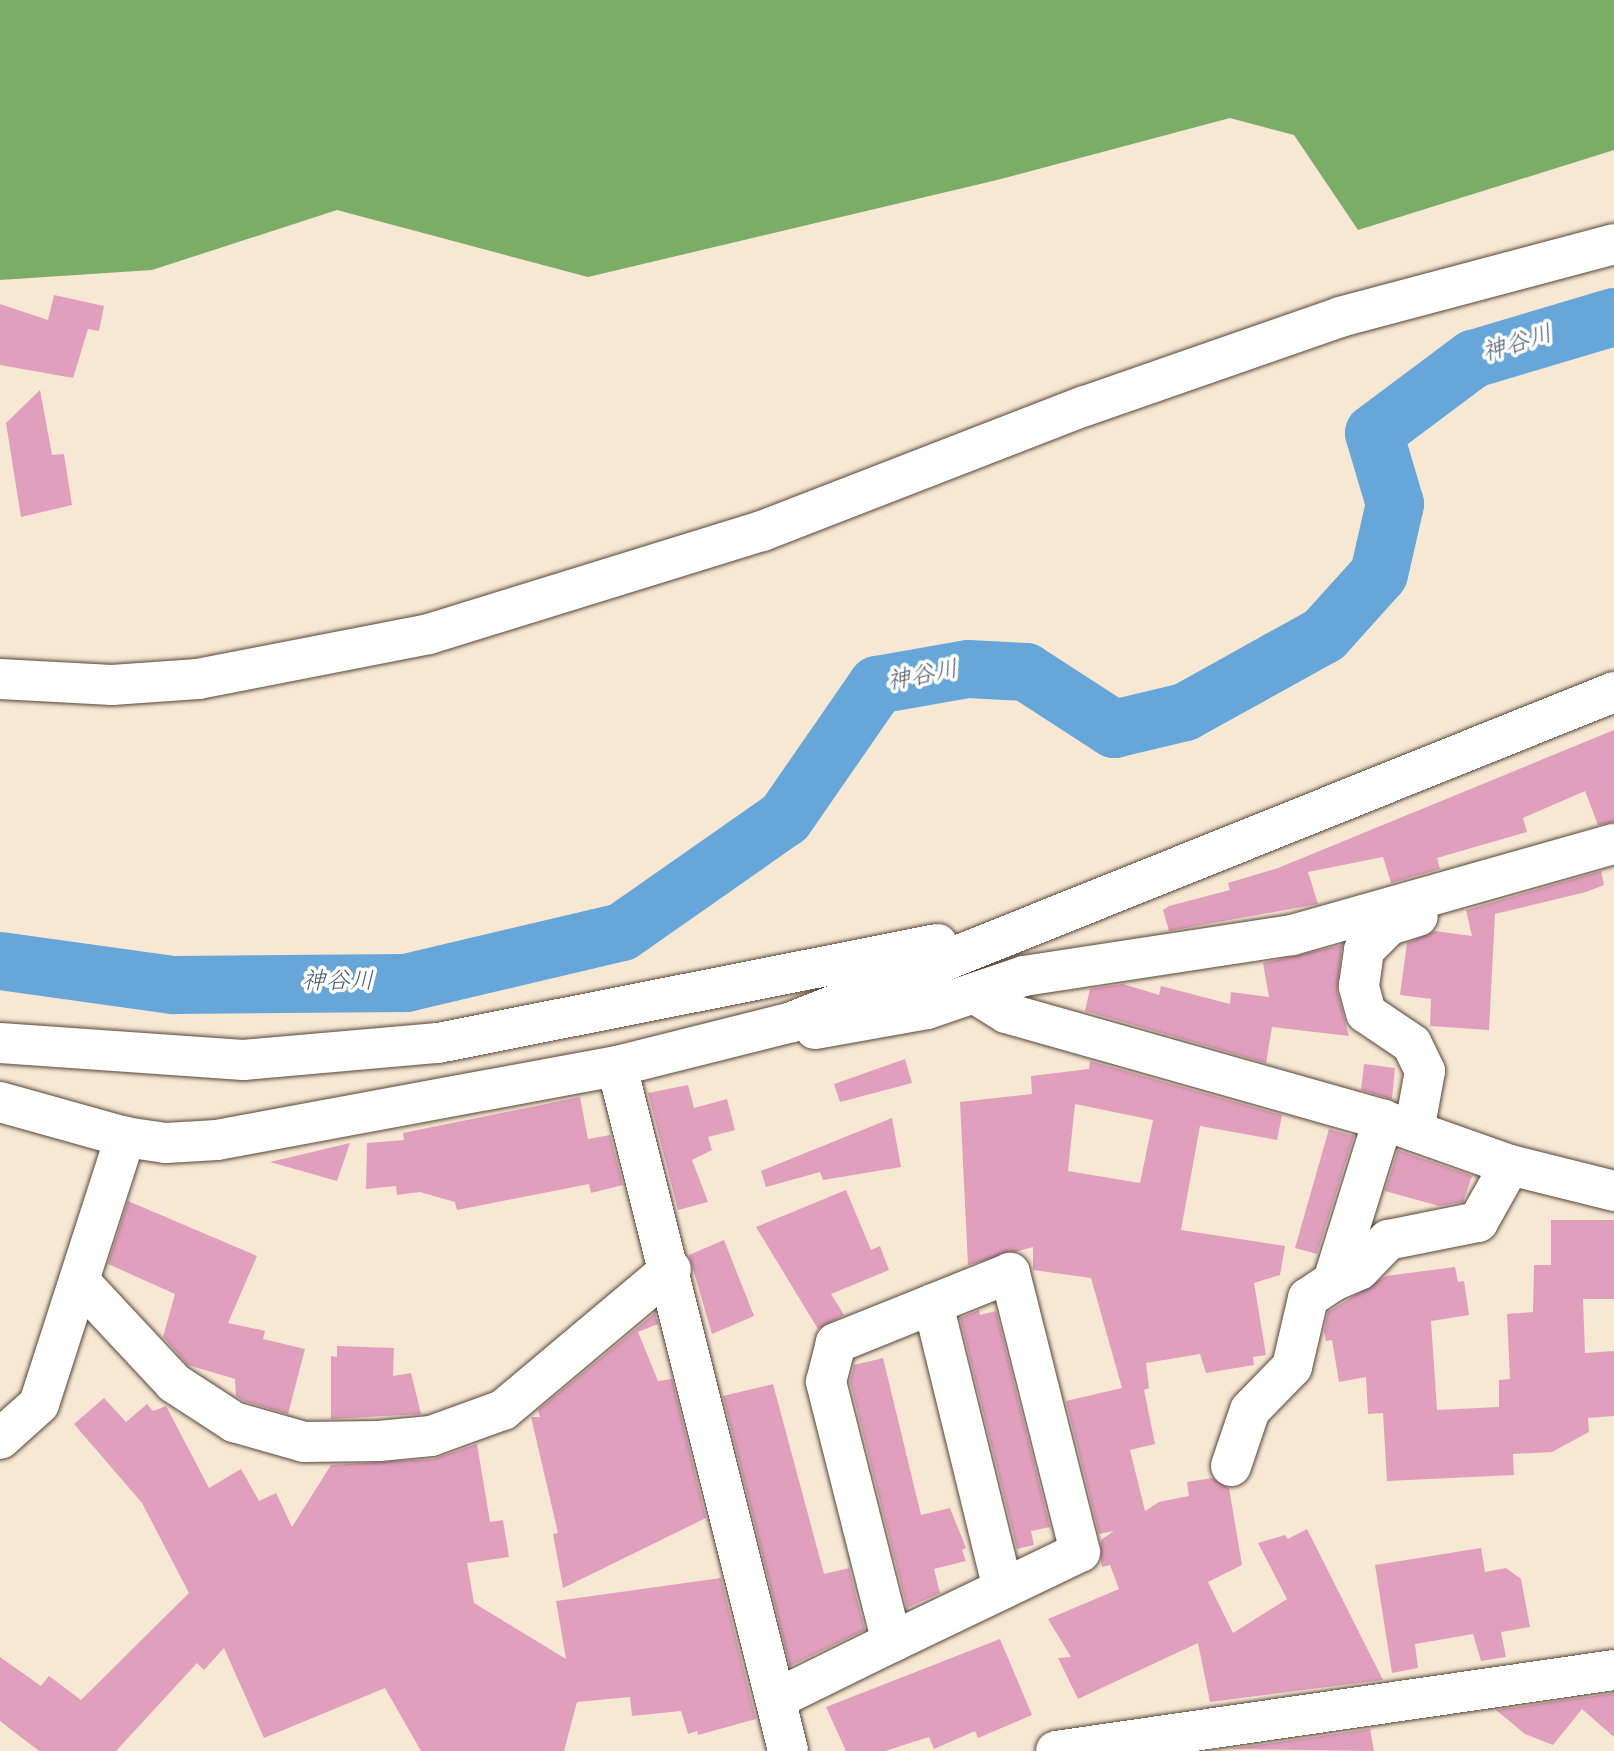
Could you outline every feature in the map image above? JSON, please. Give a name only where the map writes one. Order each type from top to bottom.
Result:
[{"type":"street","points":[[0,679],[112,685],[198,679],[429,634],[762,531],[1085,406],[1340,317],[1614,244]]},
{"type":"street","points":[[0,1102],[125,1137],[166,1143],[217,1140],[617,1066],[792,1022],[1614,692]]},
{"type":"street","points":[[792,1022],[822,1032],[927,1009],[1024,976],[1094,962],[1292,935],[1614,844]]},
{"type":"street","points":[[1333,1281],[1398,1125],[1425,1071],[1412,1044],[1366,1013],[1359,986],[1364,950],[1389,925],[1435,911],[1432,895]]},
{"type":"street","points":[[0,1043],[243,1060],[438,1043],[954,940],[970,951]]},
{"type":"street","points":[[974,993],[1006,1013],[1398,1125],[1510,1165],[1614,1191]]},
{"type":"street","points":[[617,1066],[671,1269],[788,1751]]},
{"type":"street","points":[[0,1439],[39,1404],[125,1137]]},
{"type":"street","points":[[1231,1466],[1250,1410],[1292,1367],[1308,1298],[1333,1281],[1359,1270],[1388,1240],[1478,1222],[1510,1165]]},
{"type":"street","points":[[79,1281],[174,1383],[234,1422],[304,1442],[349,1442],[431,1436],[503,1410],[671,1269]]},
{"type":"street","points":[[776,1699],[1080,1552],[1010,1273],[836,1343],[826,1382],[892,1642]]},
{"type":"street","points":[[933,1304],[1003,1589]]},
{"type":"street","points":[[1056,1751],[1614,1670]]},
{"type":"green space","points":[[0,0],[1614,0],[1614,150],[1358,230],[1294,135],[1230,118],[997,180],[588,277],[337,210],[152,270],[0,280]]},
{"type":"building","points":[[54,295],[104,306],[99,331],[88,329],[73,378],[0,365],[0,304],[48,320]]},
{"type":"building","points":[[40,390],[52,455],[64,454],[72,505],[21,517],[6,423]]},
{"type":"building","points":[[1614,730],[1614,822],[1598,825],[1585,791],[1523,818],[1527,832],[1437,858],[1440,869],[1391,883],[1383,857],[1308,872],[1318,904],[1169,931],[1163,910],[1169,906],[1230,890],[1228,883],[1278,868]]},
{"type":"building","points":[[1601,871],[1604,885],[1495,914],[1489,1030],[1430,1026],[1431,999],[1400,995],[1407,943],[1435,931],[1472,936],[1466,910]]},
{"type":"building","points":[[1342,945],[1337,991],[1349,1036],[1272,1027],[1266,1063],[1085,1011],[1090,989],[1123,984],[1159,995],[1161,986],[1230,1004],[1231,992],[1269,997],[1263,963]]},
{"type":"building","points":[[905,1059],[912,1083],[840,1102],[834,1084]]},
{"type":"building","points":[[1090,1061],[1282,1115],[1277,1140],[1200,1126],[1181,1230],[1285,1246],[1280,1275],[1254,1283],[1266,1355],[1253,1357],[1254,1365],[1206,1373],[1200,1354],[1146,1363],[1149,1388],[1144,1390],[1155,1444],[1130,1450],[1145,1511],[1159,1502],[1189,1496],[1187,1482],[1212,1478],[1229,1488],[1242,1565],[1208,1582],[1233,1633],[1287,1599],[1258,1543],[1285,1535],[1288,1539],[1307,1529],[1383,1680],[1210,1702],[1198,1643],[1078,1699],[1058,1658],[1071,1657],[1048,1619],[1119,1589],[1110,1565],[1102,1567],[1101,1561],[1101,1540],[1114,1531],[1099,1534],[1066,1401],[1122,1388],[1091,1278],[1033,1270],[1033,1247],[968,1265],[960,1102],[1032,1094],[1031,1076],[1089,1069]],"holes":[[[1075,1104],[1153,1120],[1140,1183],[1068,1171]]]},
{"type":"building","points":[[1364,1064],[1395,1068],[1392,1099],[1361,1090]]},
{"type":"building","points":[[688,1085],[694,1108],[727,1099],[735,1130],[708,1137],[712,1150],[692,1160],[708,1202],[678,1210],[648,1093]]},
{"type":"building","points":[[580,1097],[588,1139],[610,1135],[623,1185],[591,1193],[589,1184],[457,1210],[455,1202],[420,1192],[397,1195],[396,1186],[366,1189],[367,1143],[404,1140],[403,1133]]},
{"type":"building","points":[[892,1118],[901,1167],[823,1180],[820,1172],[766,1187],[761,1171]]},
{"type":"building","points":[[1329,1129],[1354,1136],[1317,1254],[1295,1248]]},
{"type":"building","points":[[350,1143],[337,1181],[270,1162]]},
{"type":"building","points":[[1398,1150],[1472,1176],[1463,1202],[1439,1206],[1385,1191]]},
{"type":"building","points":[[846,1190],[871,1250],[880,1246],[889,1270],[831,1294],[844,1315],[818,1329],[756,1227]]},
{"type":"building","points":[[128,1201],[257,1256],[228,1323],[265,1331],[263,1339],[305,1349],[288,1414],[236,1396],[235,1379],[188,1365],[163,1337],[175,1294],[108,1264]]},
{"type":"building","points":[[1551,1220],[1614,1220],[1614,1299],[1583,1299],[1585,1353],[1614,1351],[1614,1416],[1588,1418],[1589,1432],[1552,1452],[1513,1454],[1514,1475],[1387,1481],[1383,1413],[1368,1414],[1366,1377],[1339,1382],[1332,1340],[1326,1341],[1324,1331],[1328,1312],[1386,1276],[1455,1267],[1458,1282],[1464,1281],[1469,1315],[1431,1321],[1437,1410],[1499,1407],[1499,1380],[1510,1379],[1507,1314],[1533,1312],[1534,1265],[1551,1265]]},
{"type":"building","points":[[724,1240],[754,1316],[712,1334],[689,1255]]},
{"type":"building","points":[[979,1310],[980,1315],[996,1311],[1050,1527],[1031,1531],[1034,1545],[1017,1549],[960,1318]]},
{"type":"building","points":[[655,1313],[658,1324],[638,1332],[658,1381],[672,1379],[706,1518],[563,1588],[553,1534],[558,1533],[531,1417],[540,1417],[538,1410]]},
{"type":"building","points":[[337,1346],[394,1348],[393,1376],[411,1373],[421,1414],[331,1419],[331,1356],[337,1357]]},
{"type":"building","points":[[883,1358],[921,1515],[950,1508],[966,1548],[962,1550],[966,1561],[934,1569],[940,1593],[907,1608],[850,1382],[854,1365]]},
{"type":"building","points":[[773,1384],[824,1574],[849,1568],[865,1630],[790,1666],[723,1396]]},
{"type":"building","points":[[104,1398],[126,1422],[147,1404],[153,1411],[166,1406],[209,1488],[241,1469],[259,1501],[276,1493],[292,1527],[331,1465],[433,1459],[477,1444],[490,1522],[503,1520],[509,1557],[467,1563],[474,1603],[566,1659],[556,1601],[721,1578],[756,1719],[698,1735],[697,1731],[688,1734],[681,1711],[632,1716],[630,1697],[577,1702],[564,1751],[421,1751],[385,1688],[264,1738],[224,1648],[204,1670],[197,1663],[116,1751],[39,1751],[0,1721],[0,1657],[41,1686],[49,1676],[81,1700],[189,1593],[142,1503],[74,1424]]},
{"type":"building","points":[[1481,1548],[1485,1572],[1506,1568],[1521,1579],[1530,1627],[1501,1632],[1506,1657],[1481,1661],[1473,1634],[1415,1644],[1418,1668],[1392,1673],[1375,1565]]},
{"type":"building","points":[[1000,1639],[1032,1715],[978,1738],[975,1731],[934,1749],[929,1737],[885,1751],[846,1751],[826,1707]]},
{"type":"building","points":[[1614,1693],[1614,1737],[1582,1709],[1553,1745],[1525,1734],[1496,1710]]},
{"type":"building","points":[[1370,1729],[1374,1751],[1229,1749]]},
{"type":"waterway","name":"神谷川","points":[[0,961],[174,985],[406,983],[622,932],[785,818],[877,685],[968,669],[1026,672],[1114,729],[1185,712],[1324,635],[1379,574],[1395,504],[1374,433],[1473,359],[1614,317]]}]
